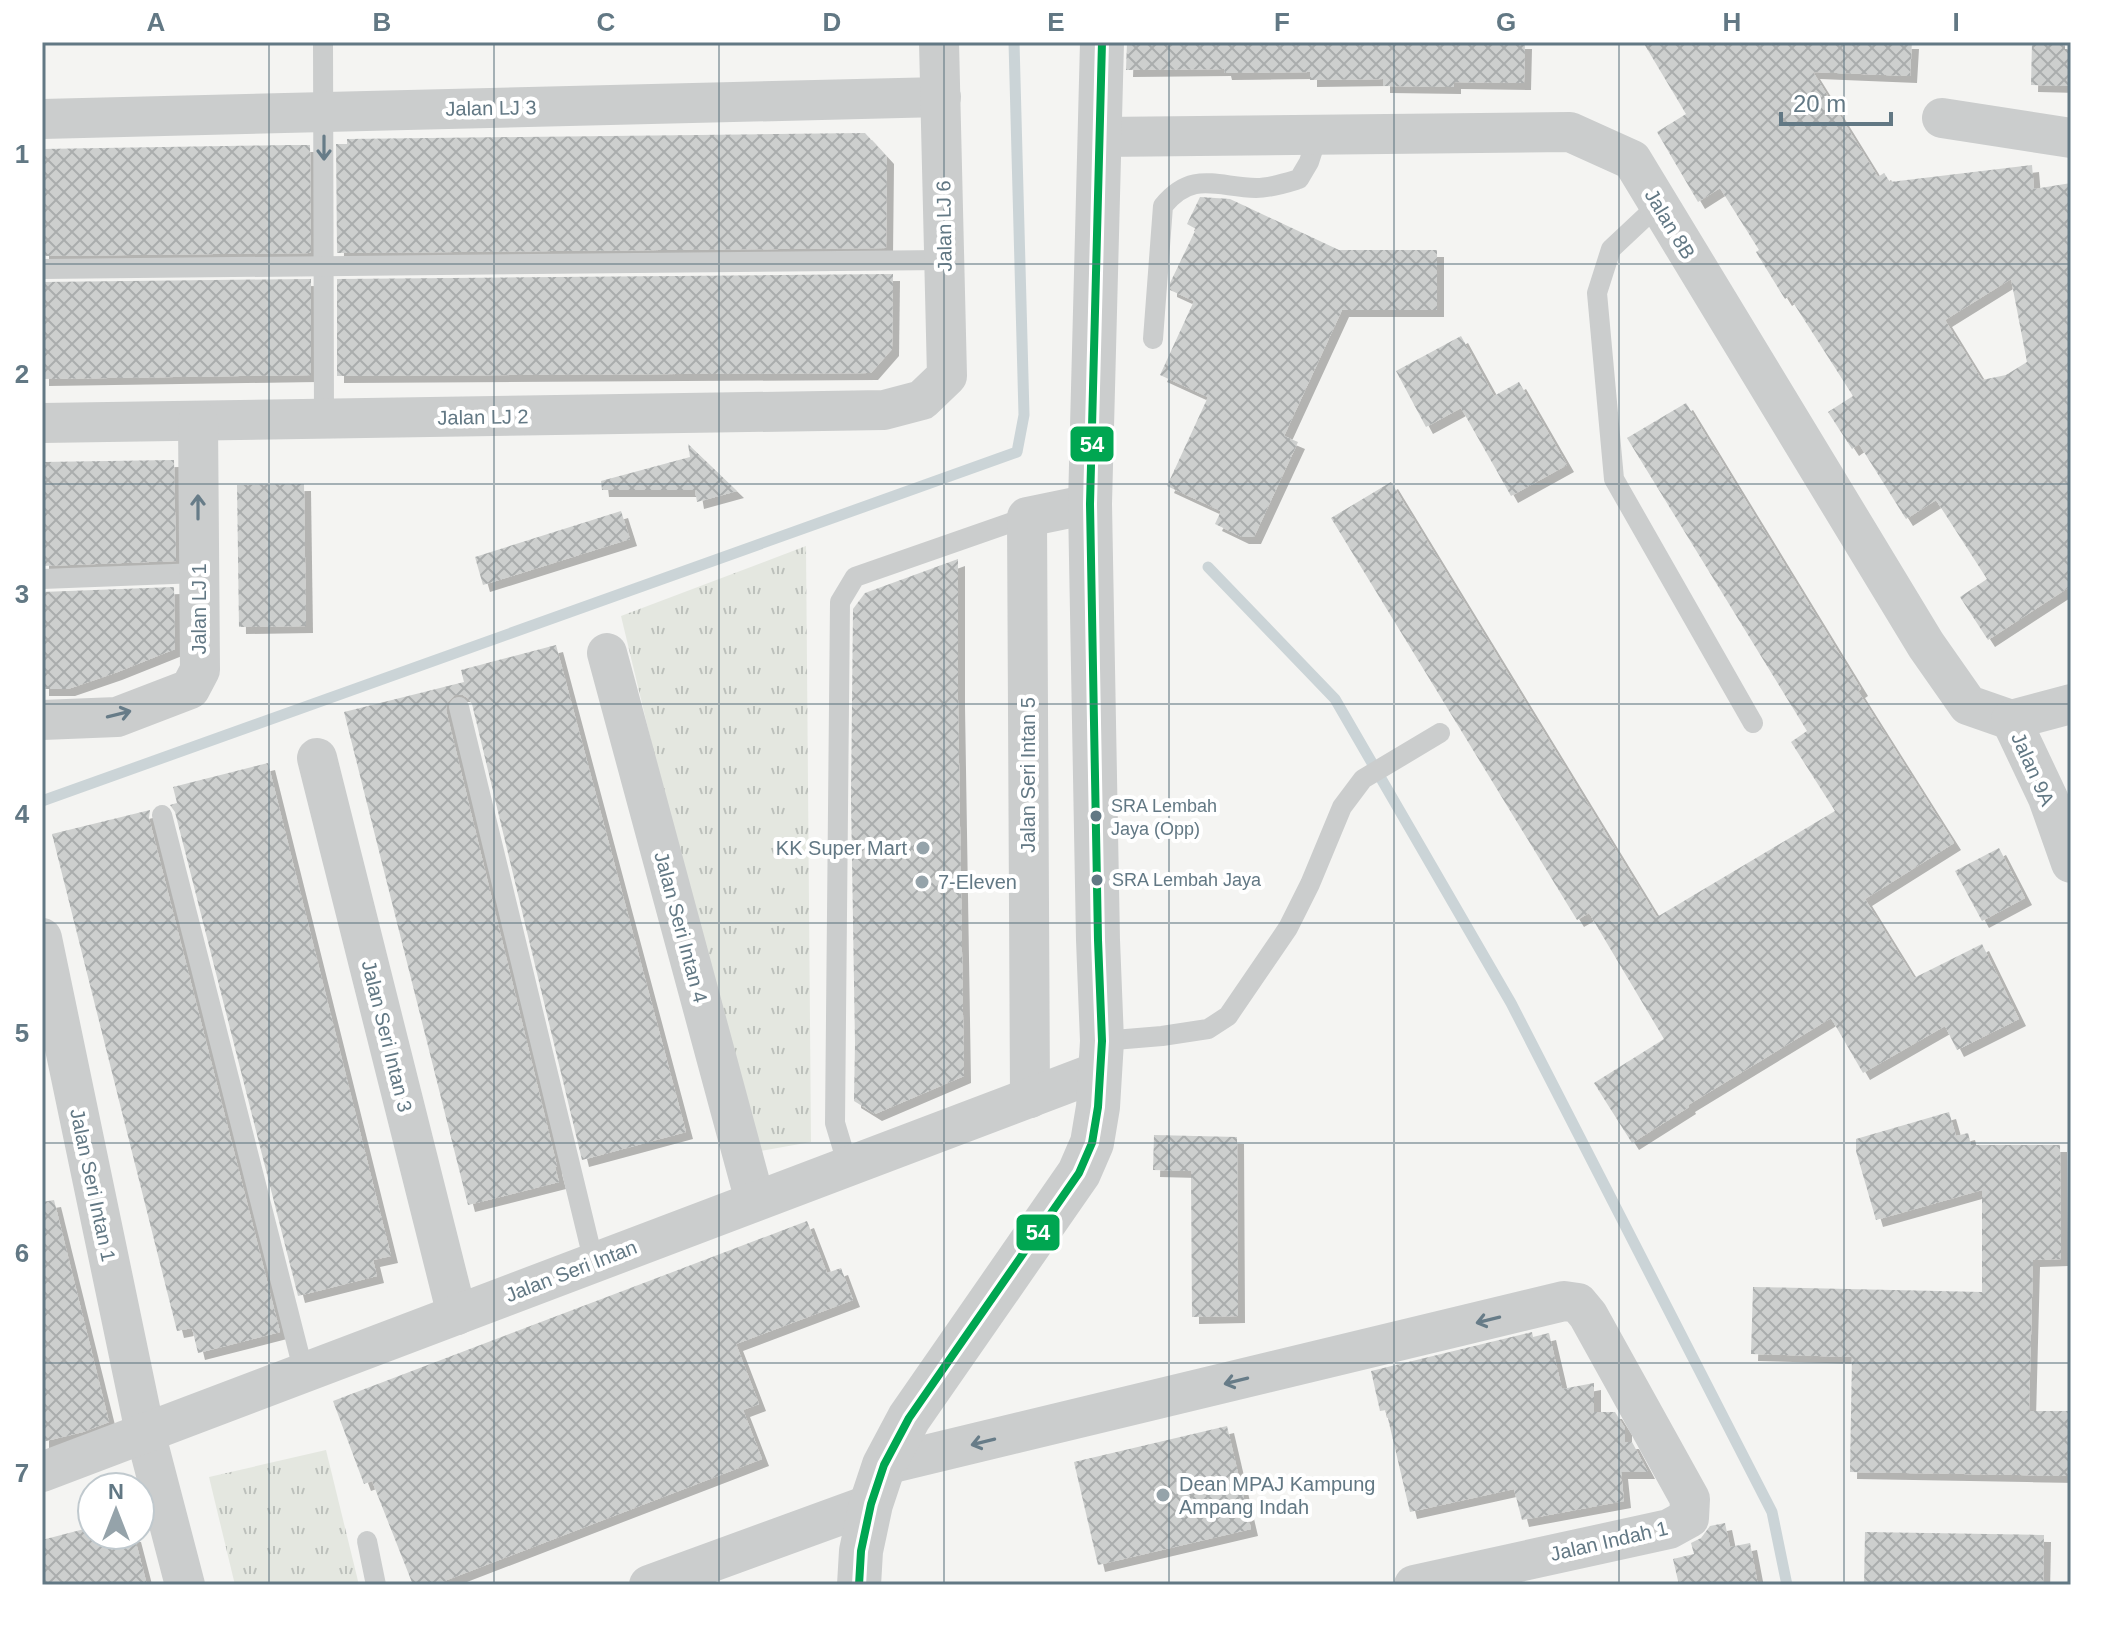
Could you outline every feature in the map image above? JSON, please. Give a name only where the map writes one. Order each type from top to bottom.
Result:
[{"type":"street","name":"Jalan LJ 6","points":[[922,400],[947,376],[939,42]]},
{"type":"street","points":[[859,1585],[861,1551],[878,1485],[909,1418],[1079,1173],[1092,1143],[1098,1107],[1101,1056],[1090,504],[1102,42]]},
{"type":"street","name":"Jalan LJ 3","points":[[42,119],[941,97]]},
{"type":"street","points":[[1942,118],[2071,138]]},
{"type":"street","name":"Jalan 8B","points":[[1101,137],[1570,132],[1632,160],[1926,645],[1968,705],[2011,720]]},
{"type":"street","name":"Jalan LJ 2","points":[[42,423],[884,410],[922,400]]},
{"type":"street","name":"Jalan LJ 1","points":[[42,720],[117,717],[190,689],[200,670],[198,421]]},
{"type":"street","points":[[1027,517],[1090,504]]},
{"type":"street","name":"Jalan Seri Intan 5","points":[[1027,517],[1030,1098]]},
{"type":"street","name":"Jalan Seri Intan 4","points":[[607,653],[755,1201]]},
{"type":"street","points":[[2011,720],[2071,704]]},
{"type":"street","name":"Jalan 9A","points":[[2011,720],[2048,798],[2071,863]]},
{"type":"street","name":"Jalan Seri Intan 3","points":[[317,758],[457,1315]]},
{"type":"street","name":"Jalan Seri Intan 1","points":[[42,938],[145,1432],[185,1585]]},
{"type":"street","name":"Jalan Seri Intan","points":[[42,1472],[1030,1098],[1101,1056]]},
{"type":"street","name":"Jalan Indah 1","points":[[878,1485],[1564,1301],[1578,1303],[1588,1315],[1690,1499],[1689,1518],[1669,1529],[1414,1585]]},
{"type":"street","points":[[649,1585],[878,1485]]},
{"type":"lane","points":[[323,42],[324,419]]},
{"type":"lane","points":[[1153,339],[1163,206],[1174,193],[1190,185],[1220,183],[1257,188],[1299,179],[1309,162],[1318,134]]},
{"type":"lane","points":[[1659,204],[1611,249],[1597,293],[1614,479],[1753,723]]},
{"type":"lane","points":[[42,269],[944,260]]},
{"type":"lane","points":[[848,1166],[835,1123],[840,602],[855,577],[1027,517]]},
{"type":"lane","points":[[42,579],[199,573]]},
{"type":"lane","points":[[459,707],[594,1263]]},
{"type":"lane","points":[[1101,1056],[1162,1036],[1208,1029],[1228,1016],[1288,928],[1342,807],[1363,779],[1440,733]]},
{"type":"lane","points":[[162,815],[304,1373]]},
{"type":"lane","points":[[367,1541],[376,1585]]},
{"type":"green space","points":[[806,546],[811,1142],[750,1153],[621,616]]},
{"type":"green space","points":[[326,1450],[359,1585],[235,1585],[209,1477]]},
{"type":"building","points":[[1127,42],[1525,42],[1524,83],[1454,82],[1454,87],[1383,86],[1383,79],[1310,80],[1310,72],[1126,70]]},
{"type":"building","points":[[1643,42],[1912,42],[1910,76],[1813,72],[1878,177],[1884,173],[1890,182],[2032,165],[2034,189],[2071,183],[2071,586],[1988,640],[1960,597],[1987,579],[1936,500],[1906,519],[1859,444],[1852,449],[1828,412],[1853,396],[1789,296],[1785,299],[1720,188],[1698,202],[1657,132],[1686,114]],"holes":[[[2011,279],[2027,362],[2006,375],[1982,380],[1945,320]]]},
{"type":"building","points":[[2032,42],[2065,42],[2065,49],[2071,49],[2071,86],[2031,85]]},
{"type":"building","points":[[865,133],[887,157],[886,248],[337,253],[336,144],[347,144],[347,139]]},
{"type":"building","points":[[310,145],[311,253],[42,256],[42,149]]},
{"type":"building","points":[[1200,197],[1230,199],[1339,250],[1437,250],[1437,310],[1342,310],[1284,436],[1298,442],[1254,537],[1242,537],[1215,524],[1221,511],[1167,486],[1208,397],[1160,375],[1194,301],[1170,290],[1170,283],[1196,229],[1187,224]]},
{"type":"building","points":[[893,274],[892,349],[871,373],[337,376],[337,279]]},
{"type":"building","points":[[311,279],[311,375],[42,379],[42,282]]},
{"type":"building","points":[[1461,336],[1494,396],[1519,382],[1567,465],[1511,496],[1461,408],[1426,427],[1396,371]]},
{"type":"building","points":[[1686,403],[1861,689],[1858,691],[1954,843],[1865,899],[1914,978],[1982,944],[2019,1019],[1957,1050],[1945,1026],[1863,1073],[1831,1018],[1632,1143],[1594,1083],[1664,1039],[1589,913],[1577,920],[1331,518],[1391,482],[1657,917],[1835,811],[1791,742],[1807,731],[1627,438]]},
{"type":"building","points":[[688,444],[737,491],[697,502],[695,490],[602,490],[601,481],[690,457]]},
{"type":"building","points":[[174,460],[176,561],[42,566],[42,462]]},
{"type":"building","points":[[304,484],[306,626],[239,627],[237,485]]},
{"type":"building","points":[[621,511],[630,539],[483,585],[475,557]]},
{"type":"building","points":[[958,559],[964,1076],[875,1114],[854,1101],[853,609],[865,593]]},
{"type":"building","points":[[174,587],[175,649],[68,689],[42,689],[42,592]]},
{"type":"building","points":[[556,645],[686,1132],[582,1160],[472,704],[463,695],[455,695],[447,703],[446,710],[559,1182],[468,1205],[344,712],[464,682],[461,670]]},
{"type":"building","points":[[268,763],[391,1256],[373,1260],[377,1276],[298,1296],[175,812],[170,805],[177,803],[173,787]]},
{"type":"building","points":[[150,810],[149,818],[280,1332],[198,1353],[192,1328],[177,1331],[52,834]]},
{"type":"building","points":[[1999,848],[2025,898],[1982,921],[1955,871]]},
{"type":"building","points":[[1949,1112],[1956,1136],[1968,1133],[1971,1145],[2060,1145],[2061,1259],[2033,1260],[2029,1411],[2071,1411],[2071,1476],[1850,1472],[1852,1357],[1751,1354],[1753,1287],[1982,1292],[1982,1190],[1876,1220],[1856,1151],[1856,1139]]},
{"type":"building","points":[[1154,1135],[1237,1137],[1238,1316],[1192,1317],[1191,1171],[1153,1170]]},
{"type":"building","points":[[54,1200],[109,1422],[42,1442],[42,1202]]},
{"type":"building","points":[[807,1221],[827,1273],[841,1268],[853,1300],[736,1344],[759,1404],[743,1410],[762,1459],[434,1585],[413,1585],[372,1481],[364,1484],[333,1401]]},
{"type":"building","points":[[1532,1332],[1533,1337],[1549,1333],[1562,1389],[1594,1383],[1594,1412],[1615,1412],[1625,1428],[1625,1442],[1632,1442],[1648,1472],[1621,1472],[1624,1501],[1522,1520],[1514,1489],[1410,1512],[1386,1410],[1380,1411],[1371,1371]]},
{"type":"building","name":"Dean MPAJ Kampung Ampang Indah","points":[[1227,1426],[1251,1529],[1098,1565],[1074,1462]]},
{"type":"building","points":[[1725,1523],[1730,1547],[1750,1543],[1758,1585],[1679,1585],[1673,1559],[1694,1554],[1691,1543],[1701,1538],[1710,1526]]},
{"type":"building","points":[[76,1531],[76,1551],[138,1551],[147,1585],[45,1585],[42,1540]]},
{"type":"building","points":[[1865,1532],[2044,1535],[2043,1585],[1864,1585]]},
{"type":"waterway","points":[[42,801],[1017,452],[1024,415],[1014,42]]},
{"type":"waterway","points":[[1208,567],[1335,699],[1511,1003],[1772,1512],[1787,1585]]},
{"type":"transit line","name":"54","points":[[859,1585],[861,1551],[871,1504],[884,1465],[909,1418],[1079,1173],[1092,1143],[1098,1107],[1102,1041],[1090,504],[1102,42]]},
{"type":"place","name":"SRA Lembah Jaya (Opp)","points":[[1096,816]]},
{"type":"place","name":"KK Super Mart","points":[[923,848]]},
{"type":"place","name":"SRA Lembah Jaya","points":[[1097,880]]},
{"type":"place","name":"7-Eleven","points":[[922,882]]},
{"type":"place","name":"Dean MPAJ Kampung Ampang Indah","points":[[1163,1495]]}]
